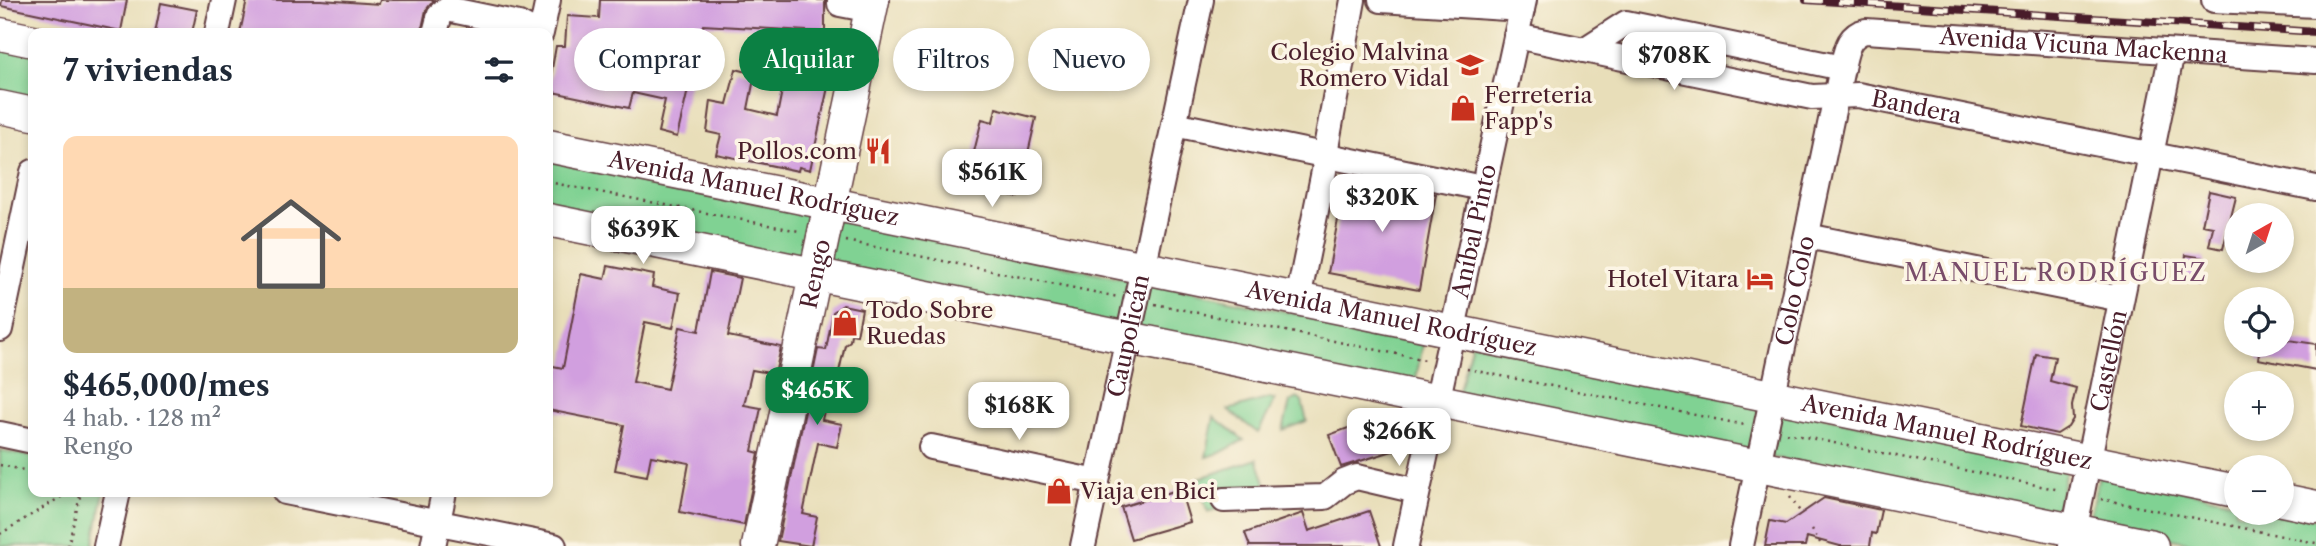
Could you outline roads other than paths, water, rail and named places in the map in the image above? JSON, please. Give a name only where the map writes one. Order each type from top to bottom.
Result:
[{"type":"main road","name":"Rengo","points":[[758,546],[872,5]]},
{"type":"main road","points":[[0,34],[28,40]]},
{"type":"main road","points":[[0,107],[28,113]]},
{"type":"main road","name":"Avenida Manuel Rodríguez","points":[[553,147],[2224,488]]},
{"type":"main road","points":[[553,221],[1759,466],[2072,538],[2152,546]]},
{"type":"main road","points":[[2294,502],[2316,507]]},
{"type":"street","points":[[218,28],[224,0]]},
{"type":"street","points":[[840,0],[840,4],[872,5]]},
{"type":"street","name":"Caupolicán","points":[[1083,546],[1201,0]]},
{"type":"street","points":[[1298,299],[1353,0]]},
{"type":"street","points":[[1381,0],[1523,5]]},
{"type":"street","points":[[2214,0],[2316,5]]},
{"type":"street","name":"Aníbal Pinto","points":[[1406,546],[1523,5]]},
{"type":"street","points":[[436,28],[440,14],[447,9],[470,7],[519,24],[542,22]]},
{"type":"street","points":[[1584,50],[1626,23],[1842,68]]},
{"type":"street","name":"Avenida Vicuña Mackenna","points":[[1853,37],[1866,31],[2316,61]]},
{"type":"street","name":"Bandera","points":[[1516,36],[1812,97],[1858,95],[2316,188]]},
{"type":"street","name":"Colo Colo","points":[[1741,546],[1842,68],[1853,37]]},
{"type":"street","name":"Castellón","points":[[2072,538],[2172,52]]},
{"type":"street","points":[[1174,124],[1482,188]]},
{"type":"street","points":[[0,329],[28,196]]},
{"type":"street","points":[[1807,236],[2121,299]]},
{"type":"street","points":[[0,434],[28,440]]},
{"type":"street","points":[[931,447],[1097,482]]},
{"type":"street","points":[[1224,500],[1325,497],[1344,482],[1357,477],[1417,491]]},
{"type":"street","points":[[106,546],[117,497]]},
{"type":"street","points":[[303,497],[436,534],[554,546]]},
{"type":"street","points":[[436,534],[443,497]]},
{"type":"railway","points":[[1806,0],[2316,32]]},
{"type":"place","name":"Colegio Malvina Romero Vidal","points":[[1470,65]]},
{"type":"place","name":"Ferreteria Fapp's","points":[[1463,108]]},
{"type":"place","name":"Pollos.com","points":[[878,151]]},
{"type":"place","name":"Hotel Vitara","points":[[1760,279]]},
{"type":"place","name":"Todo Sobre Ruedas","points":[[845,323]]},
{"type":"place","name":"Viaja en Bici","points":[[1059,491]]},
{"type":"district","name":"MANUEL RODRÍGUEZ","points":[[2056,273]]}]
